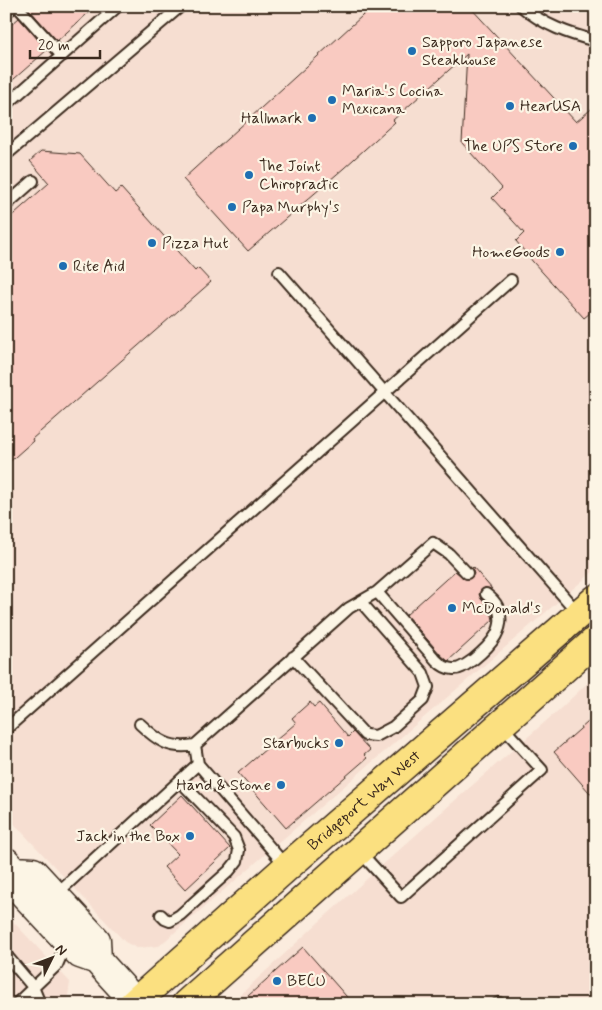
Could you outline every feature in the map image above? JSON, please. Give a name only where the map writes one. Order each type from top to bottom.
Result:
[{"type":"main road","name":"Bridgeport Way West","points":[[135,1003],[287,867],[588,607]]},
{"type":"main road","name":"Bridgeport Way West","points":[[186,1004],[596,640]]},
{"type":"street","points":[[9,871],[33,872],[96,940],[97,960]]},
{"type":"street","points":[[9,871],[21,891],[80,954],[97,960],[135,1003]]},
{"type":"lane","points":[[6,14],[16,6],[62,56]]},
{"type":"lane","points":[[6,105],[118,6]]},
{"type":"lane","points":[[6,156],[181,6]]},
{"type":"lane","points":[[521,6],[546,23],[566,33],[596,41]]},
{"type":"lane","points":[[6,205],[32,181]]},
{"type":"lane","points":[[279,272],[386,393],[588,607]]},
{"type":"lane","points":[[6,729],[511,280]]},
{"type":"lane","points":[[140,724],[166,744],[182,747],[195,745],[349,608],[377,592],[433,543],[449,554],[467,573]]},
{"type":"lane","points":[[377,592],[436,660],[444,667],[455,670],[488,648],[498,634],[501,620],[497,605],[486,594]]},
{"type":"lane","points":[[293,657],[365,734],[376,736],[393,727],[424,700],[428,687],[423,673],[361,602]]},
{"type":"lane","points":[[358,850],[401,897],[542,770],[500,725]]},
{"type":"lane","points":[[195,745],[198,764],[287,867]]},
{"type":"lane","points":[[55,896],[198,764]]},
{"type":"lane","points":[[161,915],[170,921],[180,915],[229,871],[237,861],[239,850],[234,838],[180,781]]},
{"type":"lane","points":[[16,1004],[57,965],[68,941]]},
{"type":"lane","points":[[6,955],[33,986],[40,1004]]},
{"type":"shaded area","points":[[6,6],[577,6],[596,15],[596,569],[159,946],[137,948],[125,942],[6,815]]},
{"type":"shaded area","points":[[596,675],[596,1004],[235,1004],[240,995],[319,922]]},
{"type":"shaded area","points":[[6,914],[70,982],[67,1004],[6,1004]]},
{"type":"building","points":[[32,6],[96,6],[57,41],[29,9]]},
{"type":"building","points":[[373,6],[469,6],[576,122],[596,105],[596,308],[584,318],[516,241],[524,233],[492,198],[502,188],[462,143],[467,54],[393,120],[395,122],[344,168],[248,251],[183,179]]},
{"type":"building","points":[[19,18],[47,50],[6,86],[6,29]]},
{"type":"building","name":"Rite Aid","points":[[41,151],[80,154],[115,193],[121,188],[195,271],[198,268],[211,282],[32,439],[33,441],[6,465],[6,221],[49,183],[30,161]]},
{"type":"building","name":"McDonald's","points":[[473,567],[492,589],[484,588],[479,594],[491,610],[493,620],[448,661],[406,615],[455,571],[465,579],[471,578],[474,574]]},
{"type":"building","points":[[310,702],[314,707],[319,703],[348,737],[353,732],[370,750],[364,755],[367,758],[286,828],[238,773],[296,723],[292,718]]},
{"type":"building","points":[[596,715],[596,800],[554,752]]},
{"type":"building","name":"Jack in the Box","points":[[182,795],[230,848],[185,890],[164,867],[178,854],[150,825]]},
{"type":"building","points":[[303,947],[353,1004],[239,1004]]},
{"type":"place","name":"Sapporo Japanese Steakhouse","points":[[412,51]]},
{"type":"place","name":"Maria's Cocina Mexicana","points":[[332,100]]},
{"type":"place","name":"HearUSA","points":[[510,106]]},
{"type":"place","name":"Hallmark","points":[[312,118]]},
{"type":"place","name":"The UPS Store","points":[[573,146]]},
{"type":"place","name":"The Joint Chiropractic","points":[[249,175]]},
{"type":"place","name":"Papa Murphy's","points":[[232,207]]},
{"type":"place","name":"Pizza Hut","points":[[152,243]]},
{"type":"place","name":"HomeGoods","points":[[560,252]]},
{"type":"place","name":"Rite Aid","points":[[63,266]]},
{"type":"place","name":"McDonald's","points":[[452,608]]},
{"type":"place","name":"Starbucks","points":[[339,743]]},
{"type":"place","name":"Hand & Stone","points":[[281,785]]},
{"type":"place","name":"Jack in the Box","points":[[190,836]]},
{"type":"place","name":"BECU","points":[[277,981]]}]
